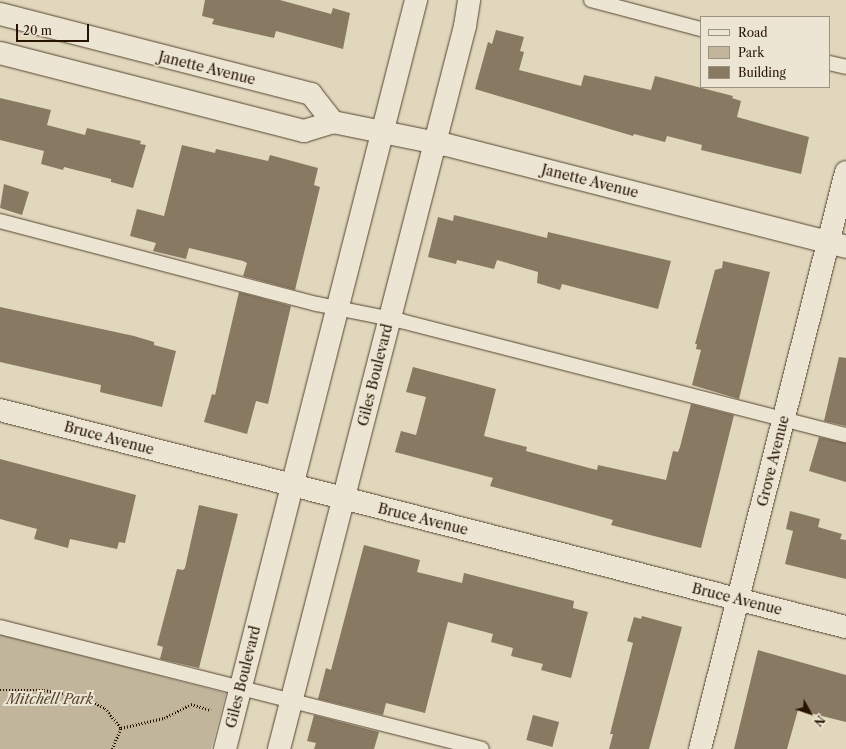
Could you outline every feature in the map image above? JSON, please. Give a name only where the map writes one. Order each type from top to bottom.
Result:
[{"type":"street","name":"Giles Boulevard","points":[[225,749],[416,0]]},
{"type":"street","name":"Giles Boulevard","points":[[279,749],[465,26],[469,0]]},
{"type":"street","name":"Janette Avenue","points":[[0,14],[310,94],[333,122]]},
{"type":"street","name":"Janette Avenue","points":[[0,53],[304,131],[333,122],[382,133],[435,142],[837,245]]},
{"type":"street","name":"Grove Avenue","points":[[700,749],[784,419],[837,245],[846,172]]},
{"type":"street","name":"Bruce Avenue","points":[[0,410],[846,627]]},
{"type":"lane","points":[[591,0],[700,29]]},
{"type":"lane","points":[[830,62],[846,67]]},
{"type":"lane","points":[[0,221],[337,308],[390,319],[846,435]]},
{"type":"lane","points":[[0,627],[240,689],[482,749]]},
{"type":"path","points":[[0,690],[44,690],[82,696],[105,708],[121,728]]},
{"type":"path","points":[[121,728],[164,718],[191,704],[218,712]]},
{"type":"path","points":[[112,749],[121,728]]},
{"type":"green space","name":"Mitchell Park","points":[[0,634],[226,693],[211,749],[0,749]]},
{"type":"building","points":[[205,0],[280,0],[331,14],[333,8],[350,13],[343,49],[276,31],[274,38],[212,24],[214,19],[202,16]]},
{"type":"building","points":[[496,30],[524,37],[520,51],[524,52],[519,70],[581,86],[584,75],[651,90],[655,76],[733,96],[732,98],[741,101],[737,117],[809,137],[801,174],[701,150],[702,145],[667,136],[665,142],[634,134],[633,136],[475,89],[488,42],[492,44]]},
{"type":"building","points":[[0,98],[51,110],[47,125],[85,135],[87,128],[141,141],[140,144],[146,145],[133,188],[111,182],[111,179],[64,167],[63,170],[41,164],[44,151],[0,140]]},
{"type":"building","points":[[182,145],[215,153],[216,149],[268,161],[270,155],[318,168],[314,185],[320,187],[295,290],[243,276],[247,263],[243,261],[189,248],[186,259],[153,251],[156,243],[130,236],[137,209],[164,216]]},
{"type":"building","points":[[4,184],[29,192],[22,215],[0,208]]},
{"type":"building","points":[[454,215],[547,238],[548,232],[671,261],[658,309],[562,284],[560,290],[537,283],[538,272],[497,260],[494,269],[457,260],[456,264],[428,257],[438,217],[453,221]]},
{"type":"building","points":[[723,261],[770,272],[739,399],[692,385],[701,350],[696,349],[697,344],[695,344],[715,270],[722,268]]},
{"type":"building","points":[[239,292],[291,306],[268,404],[256,401],[247,434],[204,422],[212,394],[215,395]]},
{"type":"building","points":[[0,307],[134,336],[154,342],[154,345],[176,351],[162,407],[100,392],[101,385],[0,362]]},
{"type":"building","points":[[839,357],[846,358],[846,426],[824,421]]},
{"type":"building","points":[[413,367],[496,389],[484,436],[527,447],[526,451],[597,470],[598,465],[666,480],[673,451],[678,452],[680,447],[691,404],[734,415],[701,548],[611,525],[613,520],[490,486],[493,478],[395,452],[401,431],[416,435],[426,397],[406,392]]},
{"type":"building","points":[[819,437],[846,443],[846,482],[809,471]]},
{"type":"building","points":[[0,459],[136,495],[125,543],[119,542],[117,549],[70,539],[68,548],[34,539],[37,529],[0,519]]},
{"type":"building","points":[[199,505],[238,514],[199,668],[160,659],[163,647],[157,645],[177,569],[183,570],[185,568]]},
{"type":"building","points":[[790,511],[820,519],[818,527],[842,534],[840,539],[846,540],[846,579],[785,564],[793,531],[786,529]]},
{"type":"building","points":[[364,545],[420,560],[417,572],[462,583],[464,573],[574,601],[573,608],[588,612],[571,678],[541,670],[543,664],[511,656],[513,648],[491,642],[493,634],[448,622],[425,713],[386,703],[383,715],[318,699],[326,668],[331,670]]},
{"type":"building","points":[[642,616],[682,627],[649,749],[609,749],[613,734],[610,734],[633,643],[627,641],[634,617],[641,619]]},
{"type":"building","points":[[758,650],[846,675],[846,722],[798,710],[787,749],[734,749]]},
{"type":"building","points":[[314,715],[379,732],[374,749],[314,749],[316,743],[307,741]]},
{"type":"building","points":[[533,715],[559,722],[552,747],[526,740]]}]
